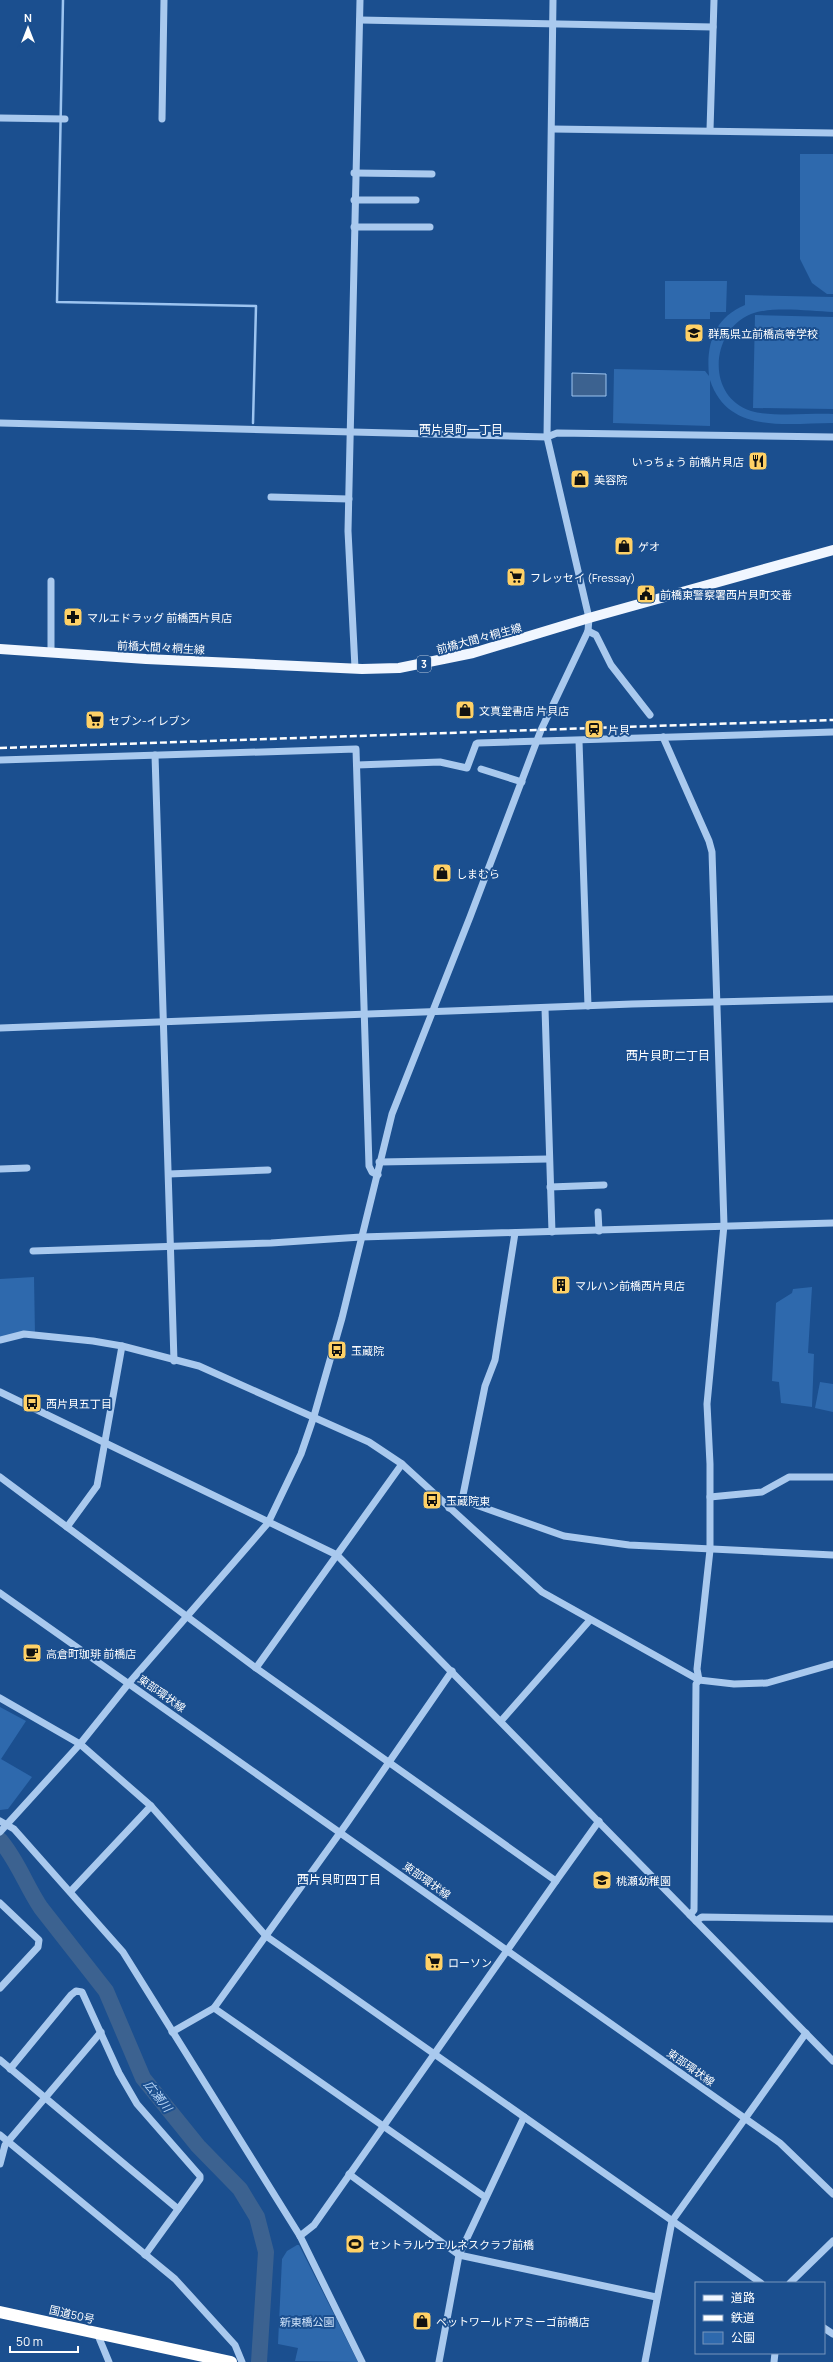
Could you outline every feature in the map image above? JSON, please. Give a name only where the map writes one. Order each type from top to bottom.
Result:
[{"type":"highway","name":"国道50号","points":[[0,2312],[231,2362]]},
{"type":"main road","name":"前橋大間々桐生線","points":[[0,649],[146,659],[355,668],[399,668],[439,662],[589,618],[833,550]]},
{"type":"street","points":[[162,119],[164,0]]},
{"type":"street","points":[[355,668],[348,562],[354,172],[358,118],[360,0]]},
{"type":"street","points":[[0,1832],[80,1744],[129,1683],[268,1523],[301,1454],[314,1416],[342,1318],[392,1114],[537,742],[588,631],[589,618],[547,437],[553,0]]},
{"type":"street","points":[[710,130],[714,0]]},
{"type":"street","points":[[360,20],[713,27]]},
{"type":"street","points":[[0,118],[65,118]]},
{"type":"street","points":[[552,129],[710,130],[833,133]]},
{"type":"street","points":[[354,172],[432,174]]},
{"type":"street","points":[[354,200],[416,200]]},
{"type":"street","points":[[354,227],[430,227]]},
{"type":"street","points":[[0,423],[156,425],[350,433],[547,437],[558,433],[833,437]]},
{"type":"street","points":[[271,497],[349,499]]},
{"type":"street","points":[[50,652],[51,581]]},
{"type":"street","points":[[588,631],[596,636],[610,665],[650,715]]},
{"type":"street","points":[[357,766],[440,762],[467,768],[476,744],[833,732]]},
{"type":"street","points":[[663,737],[711,847],[718,1002],[724,1225],[707,1404],[710,1550],[697,1669],[699,1680],[696,1684],[693,1918]]},
{"type":"street","points":[[579,741],[588,1006]]},
{"type":"street","points":[[0,760],[354,748],[357,750],[369,1166],[372,1172],[378,1174]]},
{"type":"street","points":[[156,754],[174,1361]]},
{"type":"street","points":[[481,769],[522,782]]},
{"type":"street","points":[[0,1028],[588,1006],[833,999]]},
{"type":"street","points":[[545,1008],[548,1159],[552,1232]]},
{"type":"street","points":[[380,1162],[548,1159]]},
{"type":"street","points":[[0,1169],[28,1168]]},
{"type":"street","points":[[169,1174],[268,1170]]},
{"type":"street","points":[[550,1187],[604,1185]]},
{"type":"street","points":[[598,1212],[599,1231]]},
{"type":"street","points":[[33,1251],[361,1237],[599,1231],[724,1225],[833,1223]]},
{"type":"street","points":[[462,1500],[485,1386],[495,1360],[515,1233]]},
{"type":"street","points":[[0,1340],[24,1334],[122,1346],[174,1361],[199,1366],[314,1416],[369,1442],[402,1464],[542,1592],[699,1680],[734,1684],[767,1683],[833,1664]]},
{"type":"street","points":[[67,1527],[95,1490],[122,1346]]},
{"type":"street","points":[[0,1392],[268,1523],[337,1555],[833,2061]]},
{"type":"street","points":[[256,1668],[402,1464]]},
{"type":"street","points":[[0,1477],[186,1618],[556,1881]]},
{"type":"street","points":[[710,1498],[762,1492],[789,1477],[833,1477]]},
{"type":"street","points":[[449,1508],[452,1501],[462,1500],[564,1536],[629,1545],[833,1555]]},
{"type":"street","name":"東部環状線","points":[[0,1593],[508,1950],[794,2154],[833,2194]]},
{"type":"street","points":[[501,1721],[590,1620]]},
{"type":"street","points":[[172,2032],[214,2008],[340,1832],[452,1671]]},
{"type":"street","points":[[0,1698],[80,1744],[151,1806],[266,1936],[760,2282]]},
{"type":"street","points":[[71,1891],[151,1806]]},
{"type":"street","points":[[0,1821],[14,1829],[71,1891],[123,1952],[300,2236],[362,2362]]},
{"type":"street","points":[[300,2236],[314,2225],[382,2126],[598,1821]]},
{"type":"street","points":[[0,1903],[39,1940],[39,1943],[0,1988]]},
{"type":"street","points":[[693,1918],[702,1916],[833,1919]]},
{"type":"street","points":[[10,2069],[76,1991],[84,1996],[119,2073],[137,2104],[200,2176],[200,2179],[145,2255]]},
{"type":"street","points":[[214,2008],[485,2197]]},
{"type":"street","points":[[0,2159],[3,2147],[101,2032]]},
{"type":"street","points":[[645,2362],[656,2297],[672,2221],[806,2033]]},
{"type":"street","points":[[0,2060],[178,2210]]},
{"type":"street","points":[[439,2362],[459,2255],[524,2117]]},
{"type":"street","points":[[0,2135],[189,2293],[235,2345],[242,2362]]},
{"type":"street","points":[[349,2174],[459,2255],[656,2297]]},
{"type":"street","points":[[791,2282],[833,2241]]},
{"type":"street","points":[[97,2333],[109,2362]]},
{"type":"green space","points":[[800,154],[833,154],[833,294],[827,294],[812,283],[800,259]]},
{"type":"green space","points":[[665,281],[727,281],[726,312],[710,312],[710,319],[665,319]]},
{"type":"green space","points":[[745,295],[833,297],[833,312],[769,310],[751,314],[738,322],[728,334],[721,348],[719,363],[720,378],[726,392],[736,403],[751,411],[769,414],[833,414],[833,423],[779,424],[745,418],[730,410],[719,398],[710,380],[710,426],[613,423],[614,369],[705,371],[709,376],[709,353],[714,333],[726,317],[734,310],[745,305]]},
{"type":"green space","points":[[755,315],[833,317],[833,409],[753,408]]},
{"type":"green space","points":[[34,1277],[35,1335],[0,1341],[0,1279]]},
{"type":"green space","points":[[812,1287],[808,1353],[814,1354],[812,1407],[781,1403],[779,1382],[772,1381],[776,1303],[792,1293],[793,1289]]},
{"type":"green space","points":[[820,1382],[833,1384],[833,1412],[815,1408]]},
{"type":"green space","points":[[0,1707],[26,1721],[1,1759],[32,1777],[8,1809],[0,1810]]},
{"type":"green space","name":"新東橋公園","points":[[299,2245],[358,2362],[295,2361],[298,2348],[278,2344],[282,2259],[287,2251]]},
{"type":"shaded area","points":[[572,373],[606,374],[606,396],[572,396]]},
{"type":"waterway","points":[[63,0],[57,302],[256,306],[253,423]]},
{"type":"waterway","name":"広瀬川","points":[[0,1840],[12,1856],[41,1908],[106,1991],[143,2078],[198,2146],[240,2189],[257,2217],[266,2252],[259,2362]]},
{"type":"railway","points":[[0,748],[833,720]]},
{"type":"place","name":"群馬県立前橋高等学校","points":[[694,333]]},
{"type":"place","name":"いっちょう 前橋片貝店","points":[[758,461]]},
{"type":"place","name":"美容院","points":[[580,479]]},
{"type":"place","name":"ゲオ","points":[[624,546]]},
{"type":"place","name":"フレッセイ (Fressay)","points":[[516,577]]},
{"type":"place","name":"前橋東警察署西片貝町交番","points":[[646,594]]},
{"type":"place","name":"マルエドラッグ 前橋西片貝店","points":[[73,617]]},
{"type":"place","name":"文真堂書店 片貝店","points":[[465,710]]},
{"type":"place","name":"セブン-イレブン","points":[[95,720]]},
{"type":"place","name":"片貝","points":[[594,729]]},
{"type":"place","name":"しまむら","points":[[442,873]]},
{"type":"place","name":"マルハン前橋西片貝店","points":[[561,1285]]},
{"type":"place","name":"玉蔵院","points":[[337,1350]]},
{"type":"place","name":"西片貝五丁目","points":[[32,1403]]},
{"type":"place","name":"玉蔵院東","points":[[432,1500]]},
{"type":"place","name":"高倉町珈琲 前橋店","points":[[32,1653]]},
{"type":"place","name":"桃瀬幼稚園","points":[[602,1880]]},
{"type":"place","name":"ローソン","points":[[434,1962]]},
{"type":"place","name":"セントラルウェルネスクラブ前橋","points":[[355,2244]]},
{"type":"place","name":"ペットワールドアミーゴ前橋店","points":[[422,2321]]},
{"type":"district","name":"西片貝町一丁目","points":[[461,429]]},
{"type":"district","name":"西片貝町二丁目","points":[[668,1055]]},
{"type":"district","name":"西片貝町四丁目","points":[[339,1879]]}]
